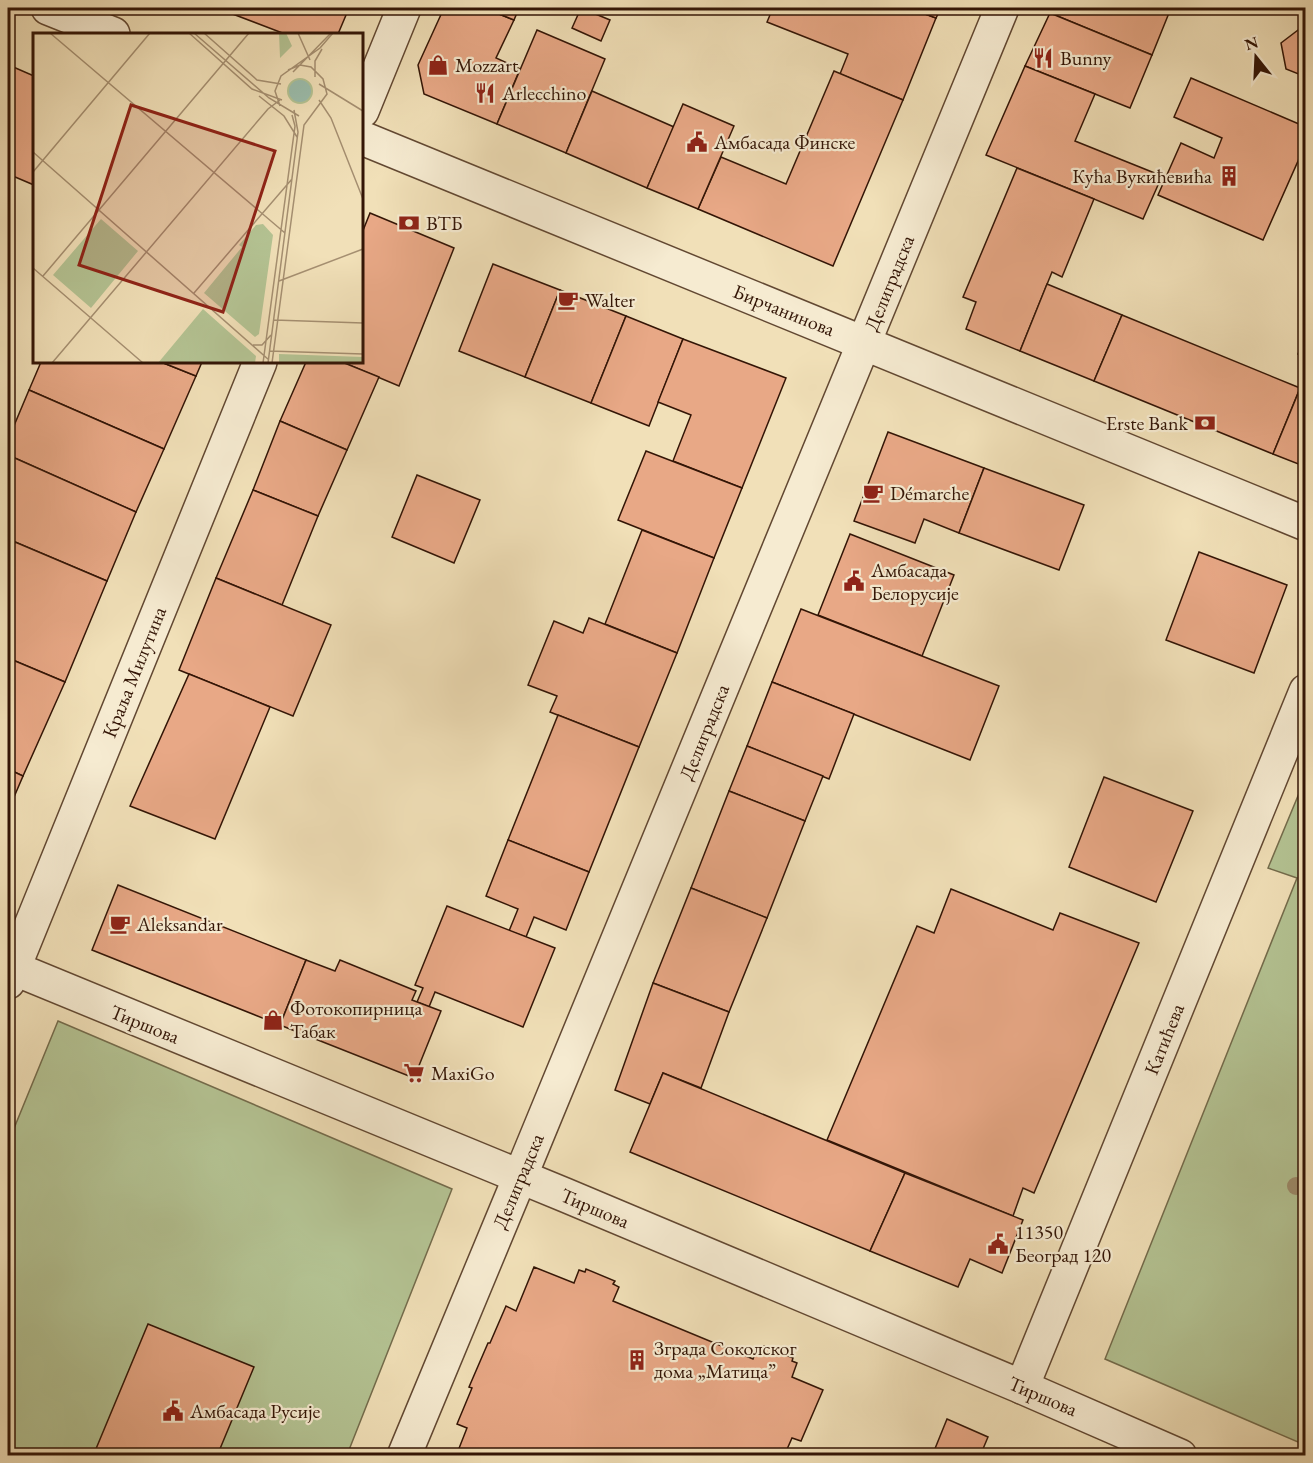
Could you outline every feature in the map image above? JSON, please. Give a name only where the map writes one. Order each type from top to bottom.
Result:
[{"type":"street","points":[[48,8],[110,33]]},
{"type":"street","points":[[363,109],[404,8]]},
{"type":"street","name":"Делиградска","points":[[404,1455],[1002,8]]},
{"type":"street","name":"Бирчанинова","points":[[363,138],[1305,524]]},
{"type":"street","name":"Краља Милутина","points":[[9,972],[260,363]]},
{"type":"street","name":"Катићева","points":[[1022,1387],[1305,691]]},
{"type":"street","name":"Тиршова","points":[[9,972],[520,1177],[1180,1455]]},
{"type":"green space","points":[[1305,779],[1306,1445],[1105,1359],[1297,878],[1268,868]]},
{"type":"green space","points":[[58,1021],[452,1189],[347,1455],[8,1456],[8,1143]]},
{"type":"building","points":[[232,8],[349,8],[338,33],[282,33],[230,13]]},
{"type":"building","points":[[444,8],[484,8],[514,20],[496,58],[520,69],[497,124],[424,94],[418,65]]},
{"type":"building","points":[[484,8],[519,8],[514,20]]},
{"type":"building","points":[[581,8],[610,20],[601,41],[572,28]]},
{"type":"building","points":[[773,8],[909,8],[936,18],[903,100],[840,74],[848,54],[767,22]]},
{"type":"building","points":[[909,8],[941,8],[936,18]]},
{"type":"building","points":[[1052,8],[1171,8],[1152,55],[1050,13]]},
{"type":"building","points":[[1050,13],[1152,55],[1130,108],[1025,66]]},
{"type":"building","points":[[1306,24],[1306,77],[1286,69],[1281,43]]},
{"type":"building","points":[[537,30],[605,59],[566,153],[497,124]]},
{"type":"building","points":[[11,66],[33,76],[33,185],[8,174],[8,73]]},
{"type":"building","points":[[1025,66],[1095,94],[1075,141],[1162,176],[1143,219],[986,155]]},
{"type":"building","points":[[834,71],[903,100],[833,266],[698,209],[721,157],[786,184]]},
{"type":"building","name":"Кућа Вукићевића","points":[[1191,78],[1306,127],[1306,143],[1263,240],[1158,195],[1181,143],[1214,158],[1222,138],[1174,117]]},
{"type":"building","points":[[592,91],[674,127],[647,188],[566,153]]},
{"type":"building","name":"Амбасада Финске","points":[[683,104],[734,126],[698,209],[647,188]]},
{"type":"building","points":[[1017,168],[1094,199],[1062,277],[1052,272],[1020,351],[966,329],[976,302],[963,297]]},
{"type":"building","points":[[370,213],[454,248],[399,386],[344,363],[363,363],[363,230]]},
{"type":"building","points":[[493,264],[560,290],[525,377],[459,351]]},
{"type":"building","points":[[1047,284],[1122,315],[1094,381],[1020,351]]},
{"type":"building","points":[[560,290],[626,316],[591,403],[525,377]]},
{"type":"building","points":[[1122,315],[1300,388],[1273,454],[1094,381]]},
{"type":"building","points":[[626,316],[683,339],[649,426],[591,403]]},
{"type":"building","points":[[1306,334],[1306,357],[1298,354]]},
{"type":"building","points":[[683,339],[786,378],[742,488],[673,461],[691,415],[658,402]]},
{"type":"building","points":[[41,363],[164,363],[196,376],[164,449],[29,390]]},
{"type":"building","points":[[164,363],[202,363],[196,376]]},
{"type":"building","points":[[306,363],[344,363],[379,377],[347,450],[280,421]]},
{"type":"building","points":[[1306,374],[1306,467],[1273,454]]},
{"type":"building","points":[[29,390],[164,449],[136,512],[8,455],[8,440]]},
{"type":"building","points":[[280,421],[347,450],[318,516],[253,490]]},
{"type":"building","points":[[888,432],[984,468],[959,533],[924,519],[915,543],[854,521]]},
{"type":"building","points":[[646,451],[742,488],[714,558],[618,520]]},
{"type":"building","points":[[8,455],[136,512],[107,581],[8,539]]},
{"type":"building","points":[[984,468],[1084,505],[1059,570],[959,533]]},
{"type":"building","points":[[417,475],[480,500],[454,563],[392,537]]},
{"type":"building","points":[[253,490],[318,516],[282,605],[216,578]]},
{"type":"building","points":[[642,530],[714,558],[677,653],[605,624]]},
{"type":"building","points":[[850,534],[954,575],[922,656],[818,615]]},
{"type":"building","points":[[8,539],[15,542],[8,561]]},
{"type":"building","points":[[15,542],[107,581],[65,682],[8,658],[8,561]]},
{"type":"building","points":[[1199,552],[1287,585],[1254,673],[1166,640]]},
{"type":"building","points":[[216,578],[331,625],[293,716],[179,670]]},
{"type":"building","points":[[801,609],[999,686],[970,760],[772,682]]},
{"type":"building","points":[[589,618],[677,653],[639,747],[550,712],[557,696],[528,685],[554,621],[583,633]]},
{"type":"building","points":[[8,658],[65,682],[23,776],[8,769]]},
{"type":"building","points":[[189,674],[270,707],[215,839],[130,806]]},
{"type":"building","points":[[772,682],[854,714],[829,779],[747,746]]},
{"type":"building","points":[[558,715],[639,747],[589,872],[508,840]]},
{"type":"building","points":[[747,746],[823,776],[805,821],[729,791]]},
{"type":"building","points":[[8,769],[23,776],[8,811]]},
{"type":"building","points":[[1104,777],[1193,811],[1156,902],[1069,867]]},
{"type":"building","points":[[729,791],[805,821],[767,918],[691,888]]},
{"type":"building","points":[[508,840],[589,872],[566,930],[534,917],[526,937],[509,931],[518,909],[486,896]]},
{"type":"building","points":[[118,885],[306,960],[280,1025],[92,950]]},
{"type":"building","points":[[691,888],[767,918],[729,1012],[653,983]]},
{"type":"building","points":[[951,889],[1053,930],[1060,913],[1139,943],[1034,1193],[1023,1188],[1013,1216],[827,1140],[917,926],[934,933]]},
{"type":"building","points":[[447,906],[555,948],[523,1027],[435,992],[429,1007],[417,1002],[423,988],[415,985]]},
{"type":"building","points":[[306,960],[335,971],[340,960],[416,991],[412,1000],[441,1011],[414,1078],[280,1025]]},
{"type":"building","points":[[653,983],[729,1012],[701,1088],[663,1073],[650,1104],[615,1090]]},
{"type":"building","points":[[663,1073],[905,1173],[870,1251],[630,1152]]},
{"type":"building","points":[[905,1173],[1023,1220],[1002,1273],[970,1259],[958,1287],[870,1251]]},
{"type":"building","name":"Зграда Соколског дома „Матица”","points":[[534,1267],[574,1283],[579,1270],[585,1272],[586,1269],[615,1281],[613,1284],[619,1287],[613,1301],[753,1359],[758,1346],[763,1348],[764,1346],[793,1358],[792,1361],[797,1363],[792,1377],[823,1390],[801,1441],[792,1438],[784,1456],[456,1456],[467,1428],[457,1424],[472,1388],[469,1387],[506,1306],[516,1311]]},
{"type":"building","name":"Амбасада Русије","points":[[148,1324],[254,1367],[217,1456],[93,1456]]},
{"type":"building","points":[[947,1419],[988,1437],[980,1456],[932,1456]]},
{"type":"place","name":"Bunny","points":[[1043,58]]},
{"type":"place","name":"Mozzart","points":[[438,65]]},
{"type":"place","name":"Arlecchino","points":[[485,93]]},
{"type":"place","name":"Амбасада Финске","points":[[697,142]]},
{"type":"place","name":"Кућа Вукићевића","points":[[1229,176]]},
{"type":"place","name":"ВТБ","points":[[409,223]]},
{"type":"place","name":"Walter","points":[[568,300]]},
{"type":"place","name":"Erste Bank","points":[[1205,423]]},
{"type":"place","name":"Démarche","points":[[873,493]]},
{"type":"place","name":"Амбасада Белорусије","points":[[854,581]]},
{"type":"place","name":"Aleksandar","points":[[120,924]]},
{"type":"place","name":"Фотокопирница Табак","points":[[273,1020]]},
{"type":"place","name":"MaxiGo","points":[[414,1073]]},
{"type":"place","name":"11350 Београд 120","points":[[998,1244]]},
{"type":"place","name":"Зграда Соколског дома „Матица”","points":[[637,1360]]},
{"type":"place","name":"Амбасада Русије","points":[[173,1411]]}]
